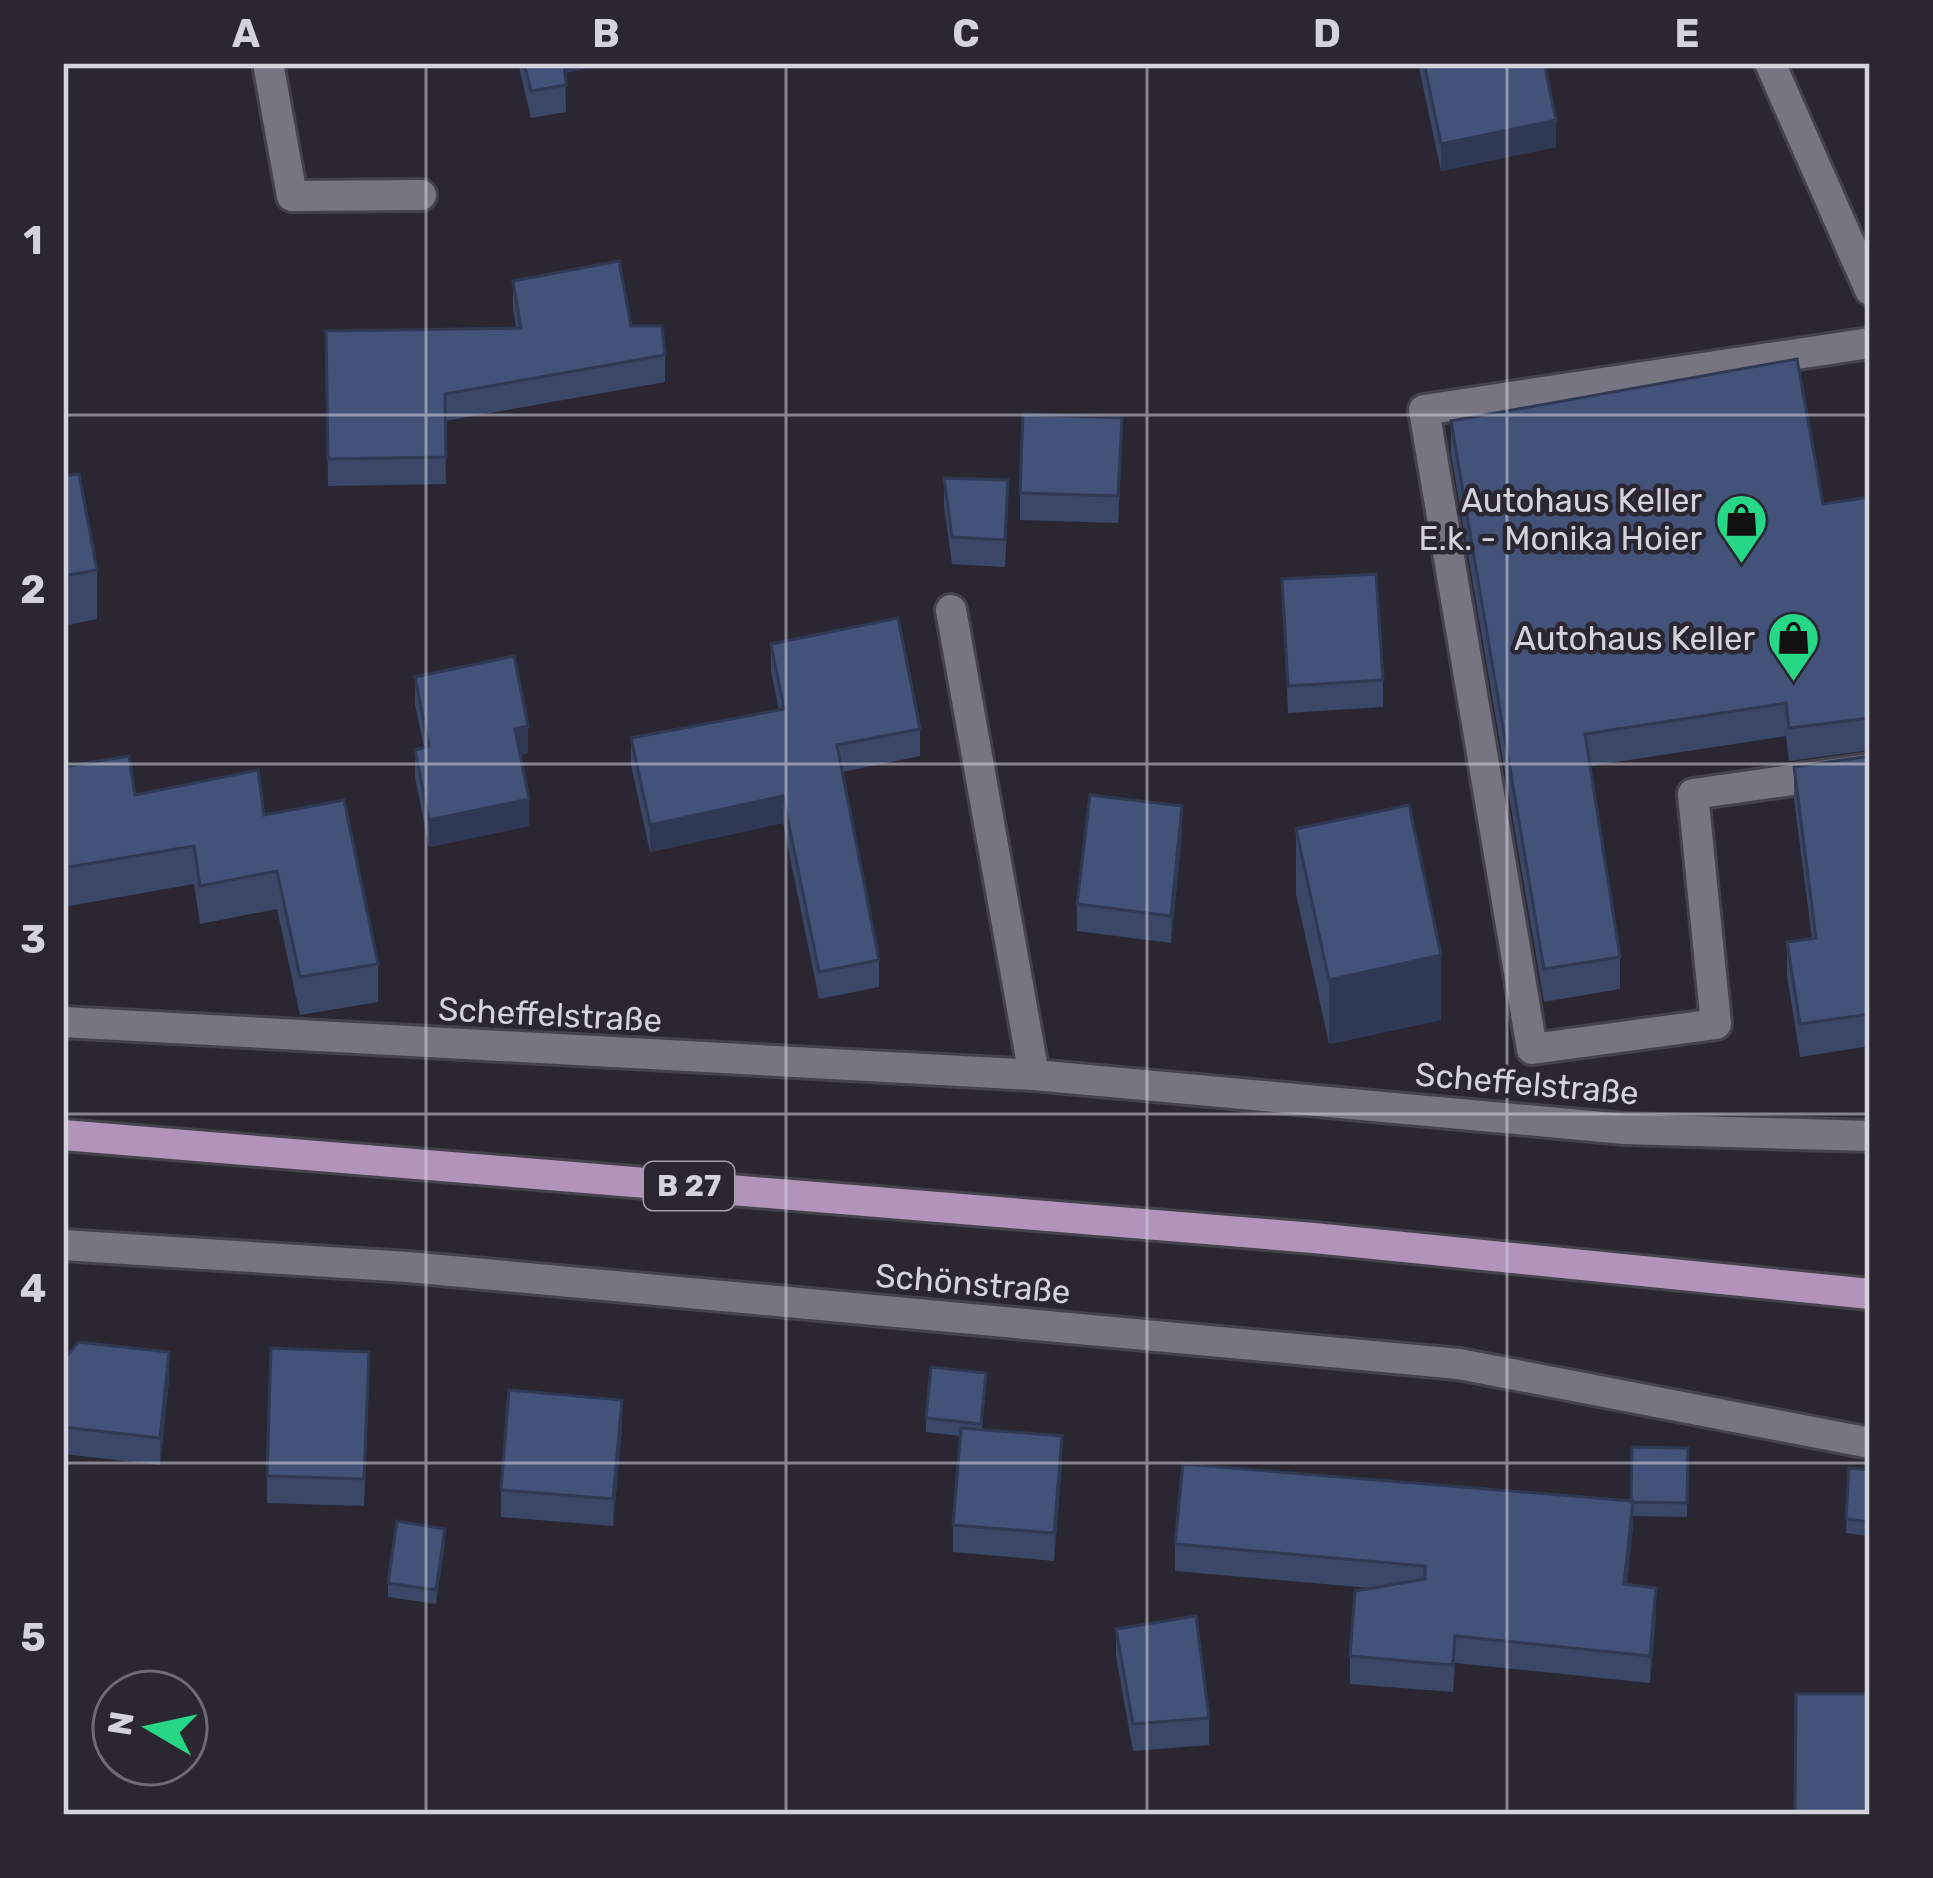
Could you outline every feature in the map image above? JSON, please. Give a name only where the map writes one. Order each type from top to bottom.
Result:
[{"type":"main road","name":"B 27","points":[[63,1135],[1314,1238],[1870,1294]]},
{"type":"street","points":[[268,63],[292,196],[421,194]]},
{"type":"street","points":[[1771,63],[1870,290]]},
{"type":"street","points":[[1870,343],[1424,410],[1532,1049],[1716,1024],[1693,794],[1870,769]]},
{"type":"street","points":[[951,610],[1034,1075]]},
{"type":"street","name":"Scheffelstraße","points":[[63,1022],[1034,1075],[1624,1129],[1870,1136]]},
{"type":"street","name":"Schönstraße","points":[[63,1245],[408,1267],[1459,1364],[1870,1443]]},
{"type":"building","points":[[524,63],[564,63],[566,85],[531,91]]},
{"type":"building","points":[[1424,63],[1544,63],[1556,120],[1441,144]]},
{"type":"building","points":[[619,261],[631,326],[662,326],[665,355],[445,394],[446,457],[328,459],[326,331],[521,328],[513,281]]},
{"type":"building","points":[[1797,359],[1823,504],[1870,497],[1870,718],[1789,728],[1786,703],[1585,734],[1620,957],[1544,969],[1451,421]]},
{"type":"building","points":[[1023,414],[1122,418],[1118,496],[1020,493]]},
{"type":"building","points":[[79,474],[97,570],[63,576],[63,476]]},
{"type":"building","points":[[944,478],[1008,480],[1005,540],[952,537]]},
{"type":"building","points":[[1376,574],[1383,680],[1288,686],[1282,579]]},
{"type":"building","points":[[898,618],[920,729],[837,745],[879,960],[819,972],[783,796],[650,825],[631,738],[784,709],[771,644]]},
{"type":"building","points":[[514,656],[528,726],[515,729],[529,799],[429,820],[415,750],[429,746],[415,677]]},
{"type":"building","points":[[129,756],[135,795],[258,770],[264,815],[344,800],[378,964],[300,977],[277,871],[200,886],[194,846],[63,868],[63,767]]},
{"type":"building","points":[[1870,756],[1870,1014],[1800,1024],[1787,942],[1816,938],[1794,767]]},
{"type":"building","points":[[1090,795],[1182,806],[1171,916],[1077,904]]},
{"type":"building","points":[[1409,805],[1441,955],[1329,980],[1296,829]]},
{"type":"building","points":[[78,1342],[169,1352],[160,1438],[63,1427],[63,1361]]},
{"type":"building","points":[[271,1348],[369,1352],[364,1479],[267,1476]]},
{"type":"building","points":[[931,1367],[986,1373],[981,1424],[926,1418]]},
{"type":"building","points":[[509,1390],[622,1400],[613,1499],[501,1490]]},
{"type":"building","points":[[961,1428],[1062,1436],[1054,1533],[953,1525]]},
{"type":"building","points":[[1632,1447],[1688,1448],[1687,1503],[1631,1502]]},
{"type":"building","points":[[1183,1464],[1633,1501],[1624,1584],[1656,1588],[1650,1656],[1455,1636],[1453,1665],[1350,1656],[1355,1591],[1425,1579],[1425,1566],[1175,1544]]},
{"type":"building","points":[[1849,1468],[1870,1470],[1870,1522],[1846,1519]]},
{"type":"building","points":[[397,1521],[445,1529],[436,1590],[388,1583]]},
{"type":"building","points":[[1196,1616],[1209,1718],[1133,1724],[1116,1629]]},
{"type":"building","points":[[1796,1694],[1870,1694],[1870,1815],[1795,1815]]},
{"type":"place","name":"Autohaus Keller E.k. - Monika Hoier","points":[[1741,565]]},
{"type":"place","name":"Autohaus Keller","points":[[1794,684]]}]
